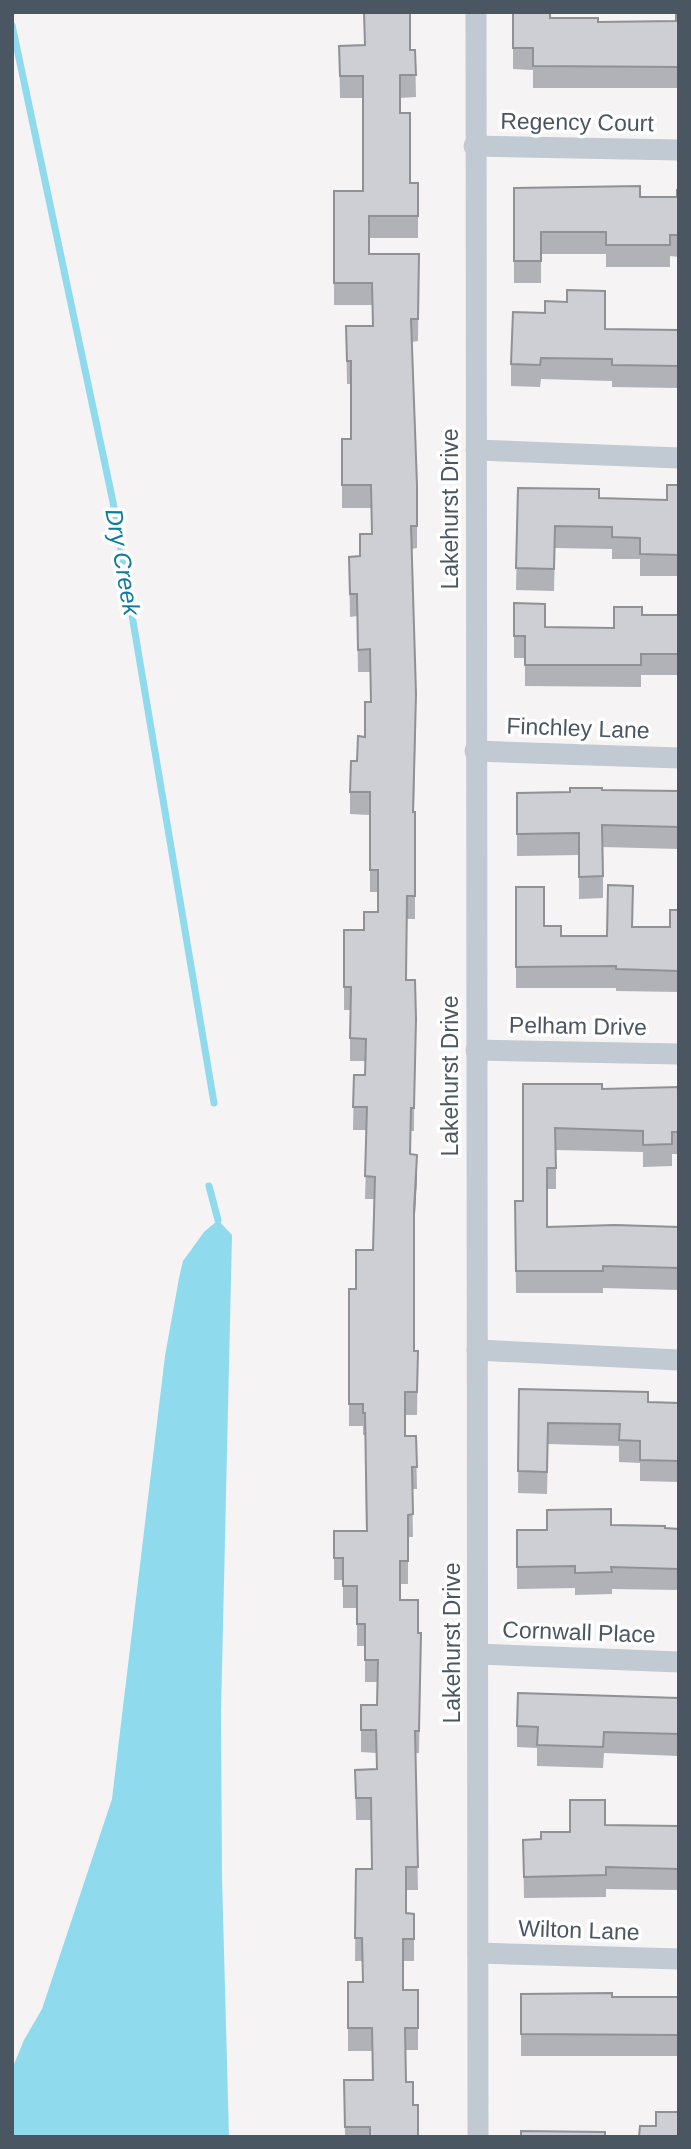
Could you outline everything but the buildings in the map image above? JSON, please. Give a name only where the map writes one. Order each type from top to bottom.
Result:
[{"type":"street","name":"Lakehurst Drive","points":[[476,15],[474,146],[478,2137]]},
{"type":"street","name":"Regency Court","points":[[474,146],[679,150]]},
{"type":"street","points":[[476,450],[679,458]]},
{"type":"street","name":"Finchley Lane","points":[[475,751],[679,758]]},
{"type":"street","name":"Pelham Drive","points":[[476,1050],[679,1054]]},
{"type":"street","points":[[477,1350],[679,1360]]},
{"type":"street","name":"Cornwall Place","points":[[478,1654],[679,1662]]},
{"type":"street","name":"Wilton Lane","points":[[478,1953],[679,1959]]},
{"type":"water","points":[[218,1220],[232,1235],[221,1712],[222,1877],[229,2137],[12,2137],[12,2069],[24,2040],[42,2009],[112,1799],[165,1356],[179,1278],[183,1261],[204,1232]]},
{"type":"waterway","name":"Dry Creek","points":[[12,25],[113,502],[214,1103]]},
{"type":"waterway","name":"Dry Creek","points":[[209,1186],[218,1220]]}]
